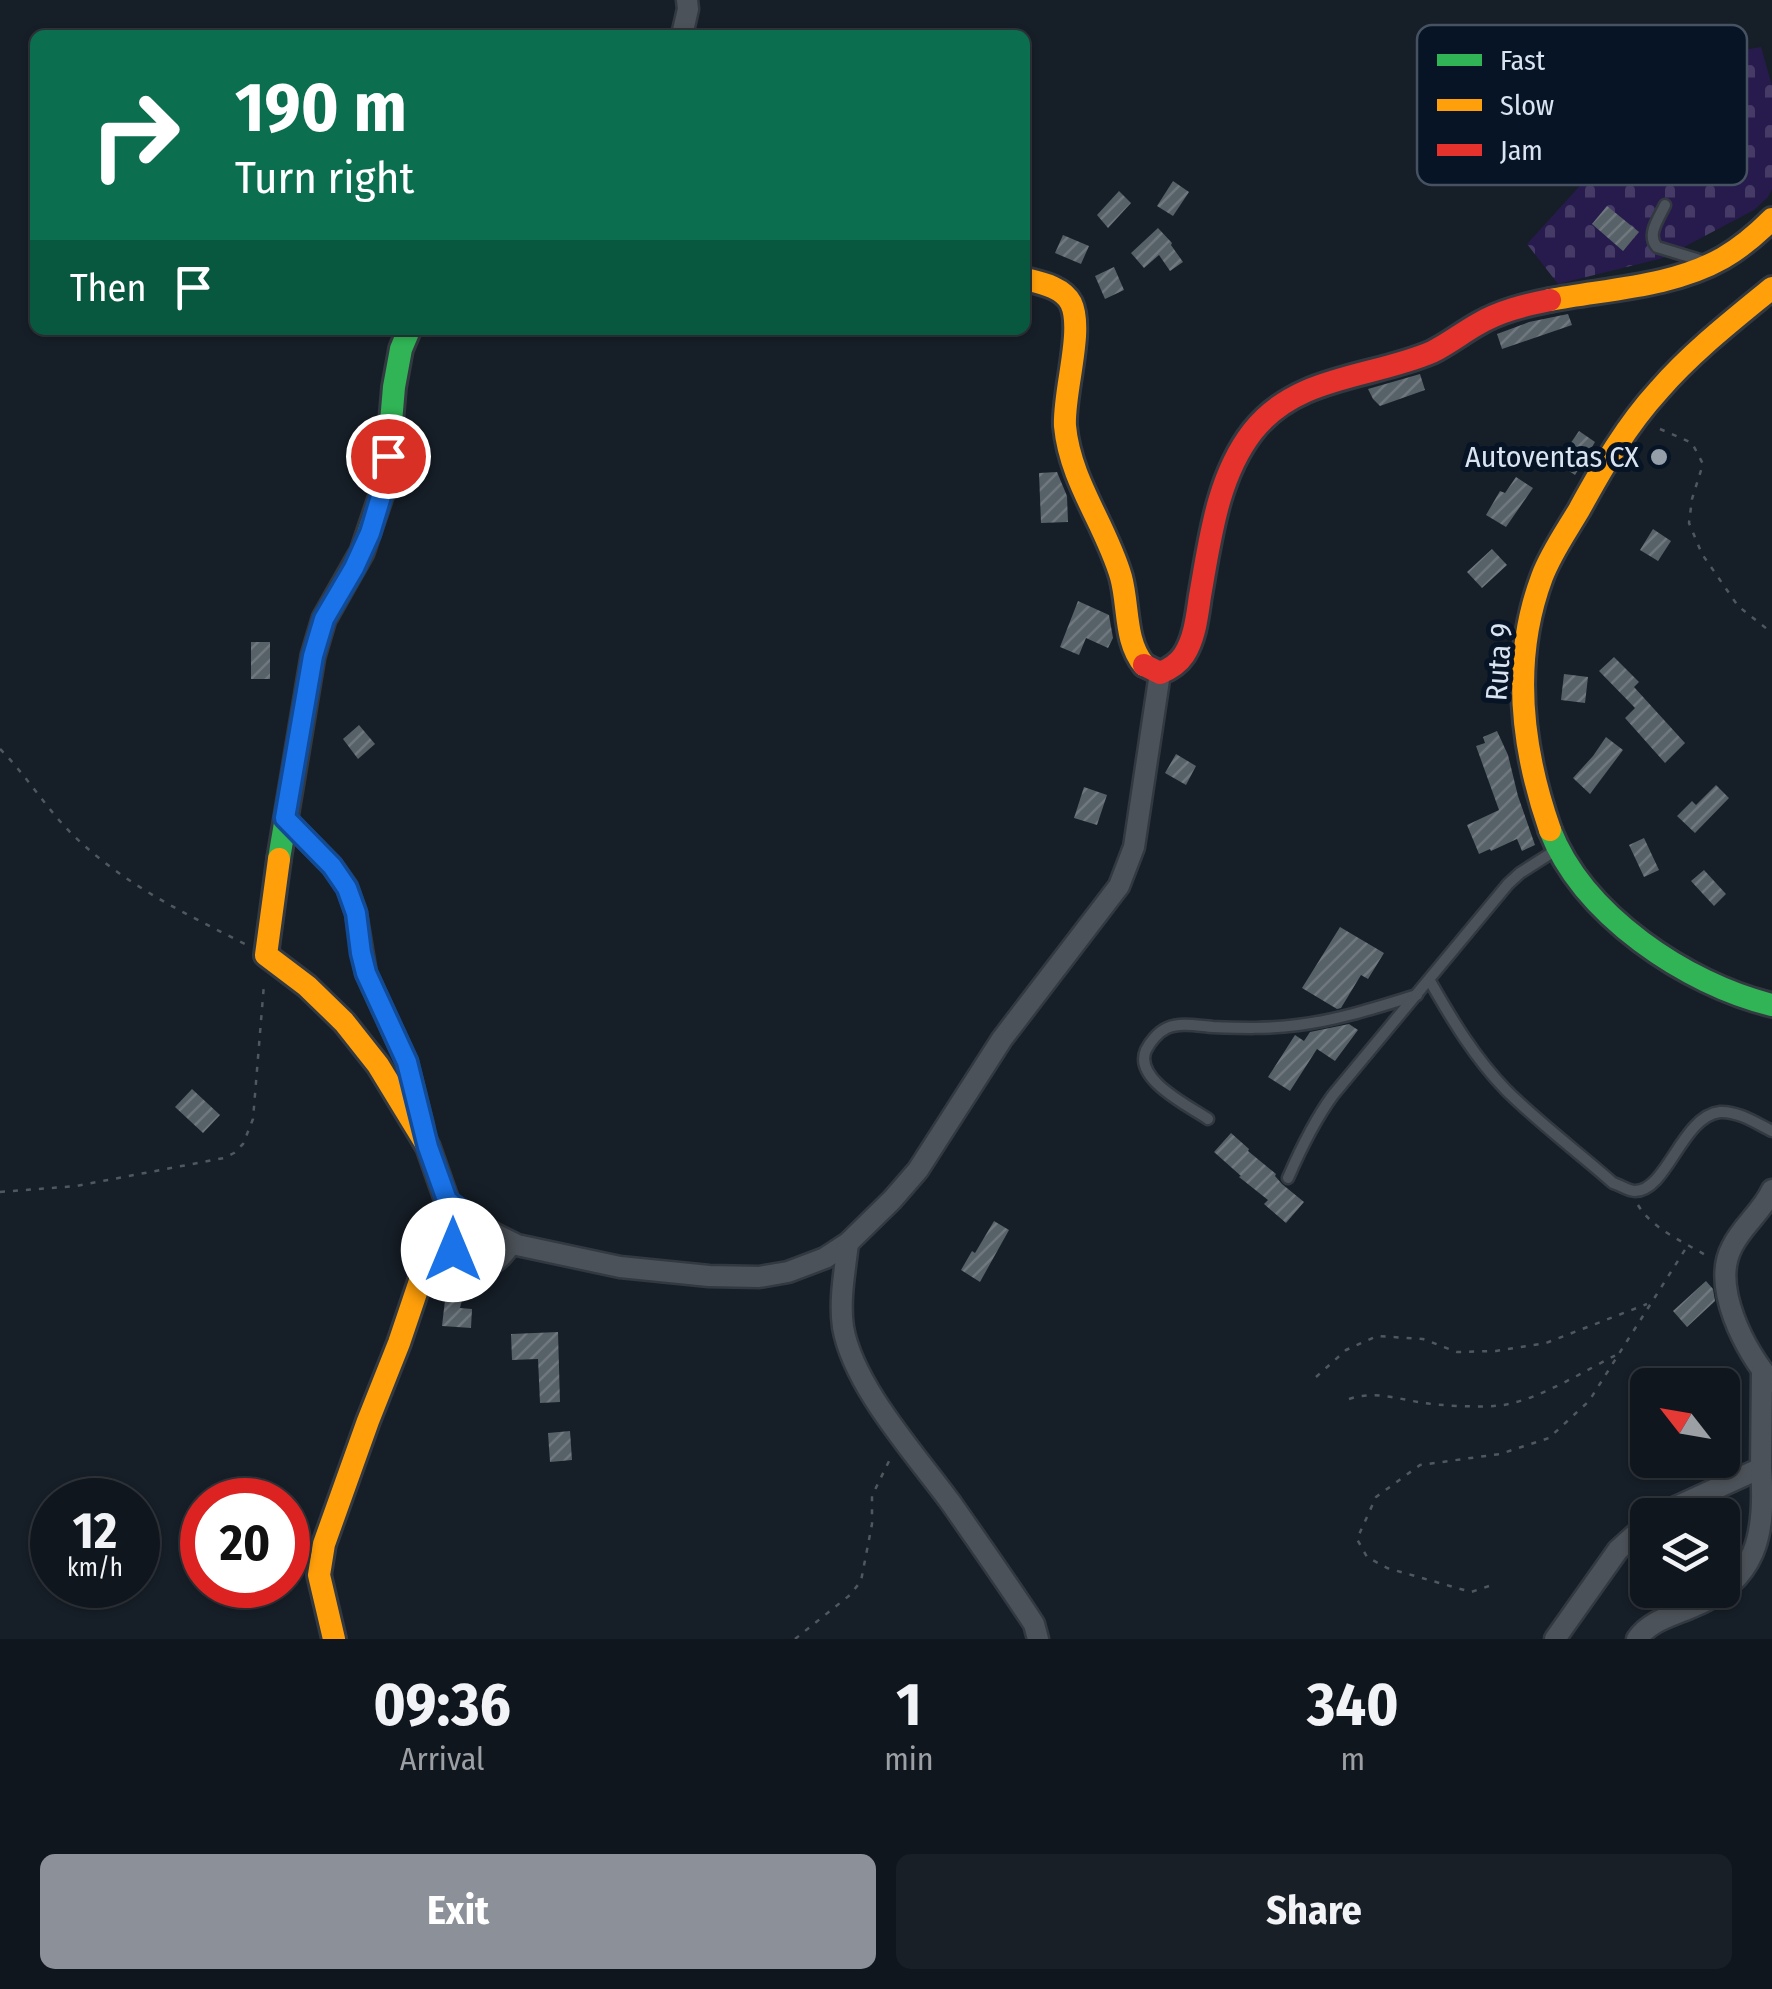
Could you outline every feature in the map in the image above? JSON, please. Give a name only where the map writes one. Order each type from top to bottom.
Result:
[{"type":"street","points":[[683,30],[687,0]]},
{"type":"street","points":[[1160,674],[1183,657],[1194,632],[1221,495],[1232,464],[1254,428],[1274,410],[1298,394],[1332,380],[1436,350],[1485,321],[1519,307],[1691,273],[1726,258],[1756,238],[1772,219]]},
{"type":"street","points":[[1030,280],[1061,291],[1071,303],[1076,319],[1064,400],[1072,462],[1120,576],[1134,650],[1140,663],[1160,674]]},
{"type":"street","name":"Ruta 9","points":[[1772,288],[1708,340],[1656,392],[1600,470],[1543,576],[1526,636],[1523,696],[1528,764],[1558,849],[1591,894],[1639,941],[1677,968],[1713,987],[1772,1006]]},
{"type":"street","points":[[407,335],[394,387],[382,493],[362,552],[324,619],[313,656],[266,955],[307,986],[344,1022],[378,1065],[428,1147],[454,1206],[517,1245],[620,1267],[759,1277],[788,1272],[825,1258],[848,1243],[918,1170],[1002,1040],[1119,886],[1134,846],[1160,674]]},
{"type":"street","points":[[285,818],[332,866],[347,888],[356,913],[366,973],[407,1062],[428,1147]]},
{"type":"street","points":[[1637,1639],[1654,1623],[1724,1592],[1764,1552],[1761,1468],[1767,1376],[1740,1332],[1725,1291],[1727,1257],[1733,1244],[1760,1212],[1772,1190]]},
{"type":"street","points":[[334,1639],[319,1575],[324,1544],[368,1420],[454,1206]]},
{"type":"street","points":[[848,1243],[843,1327],[853,1357],[874,1399],[977,1539],[1034,1624],[1038,1639]]},
{"type":"street","points":[[1695,1498],[1761,1468]]},
{"type":"street","points":[[1555,1639],[1618,1550],[1630,1539]]},
{"type":"lane","points":[[1664,205],[1652,242],[1712,264]]},
{"type":"lane","points":[[1288,1178],[1317,1116],[1508,884],[1558,849]]},
{"type":"lane","points":[[1430,981],[1457,1028],[1507,1091],[1613,1182],[1633,1192],[1646,1188],[1661,1173],[1692,1129],[1708,1116],[1722,1112],[1738,1114],[1772,1131]]},
{"type":"lane","points":[[1208,1119],[1168,1092],[1146,1071],[1146,1049],[1169,1027],[1298,1026],[1346,1017],[1418,995]]},
{"type":"lane","points":[[454,1206],[453,1250],[468,1267],[494,1268],[517,1245]]},
{"type":"path","points":[[1637,420],[1692,443],[1703,464],[1689,522],[1702,554],[1738,606],[1767,630],[1772,629]]},
{"type":"path","points":[[0,748],[71,833],[102,862],[176,910],[266,955],[253,1120],[243,1144],[234,1153],[76,1186],[0,1192]]},
{"type":"path","points":[[1630,1190],[1642,1212],[1660,1228],[1713,1260],[1727,1257]]},
{"type":"path","points":[[1488,1586],[1471,1592],[1387,1568],[1366,1557],[1357,1539],[1376,1497],[1420,1465],[1500,1454],[1550,1438],[1589,1401],[1688,1245]]},
{"type":"path","points":[[1316,1378],[1346,1350],[1377,1336],[1423,1339],[1458,1352],[1496,1351],[1546,1343],[1649,1304]]},
{"type":"path","points":[[1349,1399],[1361,1395],[1392,1396],[1422,1403],[1503,1405],[1536,1394],[1620,1354]]},
{"type":"path","points":[[795,1639],[862,1581],[872,1524],[872,1496],[900,1434]]},
{"type":"green space","points":[[1761,47],[1772,86],[1772,189],[1768,197],[1754,210],[1663,258],[1558,284],[1527,244],[1581,185],[1747,185],[1747,49]]},
{"type":"building","points":[[1173,181],[1189,192],[1173,216],[1157,206]]},
{"type":"building","points":[[1119,191],[1131,203],[1108,228],[1097,215]]},
{"type":"building","points":[[1607,206],[1639,232],[1623,251],[1592,224]]},
{"type":"building","points":[[1158,228],[1183,262],[1170,271],[1159,255],[1144,268],[1131,253]]},
{"type":"building","points":[[1063,235],[1089,246],[1081,264],[1055,253]]},
{"type":"building","points":[[1114,267],[1124,290],[1105,299],[1095,276]]},
{"type":"building","points":[[1568,314],[1572,325],[1502,349],[1497,334]]},
{"type":"building","points":[[1420,374],[1425,390],[1380,406],[1368,389]]},
{"type":"building","points":[[1579,431],[1595,442],[1575,475],[1557,463]]},
{"type":"building","points":[[1057,472],[1067,496],[1068,522],[1041,523],[1039,473]]},
{"type":"building","points":[[1516,477],[1533,488],[1506,527],[1486,515],[1500,491],[1505,493]]},
{"type":"building","points":[[1653,529],[1671,541],[1658,561],[1640,550]]},
{"type":"building","points":[[1492,549],[1507,565],[1482,588],[1467,572]]},
{"type":"building","points":[[1078,601],[1109,615],[1113,638],[1108,648],[1086,638],[1079,655],[1060,647]]},
{"type":"building","points":[[251,642],[270,642],[270,679],[251,679]]},
{"type":"building","points":[[1614,657],[1639,682],[1634,687],[1685,743],[1665,763],[1625,718],[1635,708],[1599,671]]},
{"type":"building","points":[[1564,674],[1588,677],[1585,703],[1561,700]]},
{"type":"building","points":[[359,725],[375,744],[358,759],[343,739]]},
{"type":"building","points":[[1497,731],[1535,845],[1522,851],[1517,839],[1479,854],[1467,825],[1499,810],[1476,746],[1485,743],[1483,737]]},
{"type":"building","points":[[1606,737],[1623,750],[1590,794],[1573,778]]},
{"type":"building","points":[[1176,754],[1196,766],[1186,785],[1165,773]]},
{"type":"building","points":[[1716,785],[1729,798],[1695,833],[1677,816],[1692,801],[1696,805]]},
{"type":"building","points":[[1084,787],[1107,795],[1097,825],[1074,818]]},
{"type":"building","points":[[1644,838],[1659,870],[1644,877],[1629,845]]},
{"type":"building","points":[[1704,870],[1726,894],[1714,906],[1691,881]]},
{"type":"building","points":[[1340,927],[1384,953],[1368,979],[1361,975],[1337,1009],[1302,988]]},
{"type":"building","points":[[1349,1024],[1358,1030],[1335,1061],[1317,1049],[1290,1091],[1268,1077],[1295,1035],[1304,1041],[1310,1032]]},
{"type":"building","points":[[192,1089],[220,1115],[203,1133],[175,1107]]},
{"type":"building","points":[[1231,1133],[1304,1202],[1286,1223],[1264,1204],[1268,1200],[1214,1152]]},
{"type":"building","points":[[994,1221],[1009,1230],[980,1282],[961,1270]]},
{"type":"building","points":[[441,1274],[467,1281],[460,1308],[472,1309],[471,1328],[442,1326],[445,1300],[433,1297]]},
{"type":"building","points":[[1706,1281],[1713,1289],[1715,1301],[1687,1327],[1673,1311]]},
{"type":"building","points":[[558,1332],[560,1402],[540,1403],[538,1359],[512,1360],[511,1334]]},
{"type":"building","points":[[570,1431],[572,1460],[550,1462],[548,1433]]},
{"type":"traffic: fast","points":[[279,859],[313,656],[324,619],[362,552],[382,493],[394,387],[407,335]]},
{"type":"traffic: fast","points":[[1550,830],[1565,861],[1587,890],[1641,942],[1706,981],[1772,1005]]},
{"type":"traffic: slow","points":[[1550,300],[1639,286],[1703,268],[1737,249],[1772,219]]},
{"type":"traffic: slow","points":[[1030,280],[1057,289],[1071,303],[1075,329],[1065,412],[1068,446],[1121,577],[1130,634],[1144,665]]},
{"type":"traffic: slow","points":[[1550,830],[1532,767],[1524,704],[1526,640],[1542,577],[1606,463],[1647,404],[1699,349],[1772,288]]},
{"type":"traffic: slow","points":[[279,859],[266,955],[307,986],[344,1022],[378,1065],[428,1147],[447,1201],[324,1544],[319,1575],[334,1639]]},
{"type":"traffic: jam","points":[[1144,665],[1160,673],[1176,664],[1188,648],[1223,489],[1241,449],[1271,413],[1313,388],[1409,361],[1495,315],[1550,300]]},
{"type":"place","name":"Autoventas CX","points":[[1659,457]]},
{"type":"route","points":[[388,456],[370,533],[324,619],[313,656],[285,818],[332,866],[347,888],[356,913],[366,973],[407,1062],[428,1147],[447,1200],[461,1211],[453,1250]]}]
